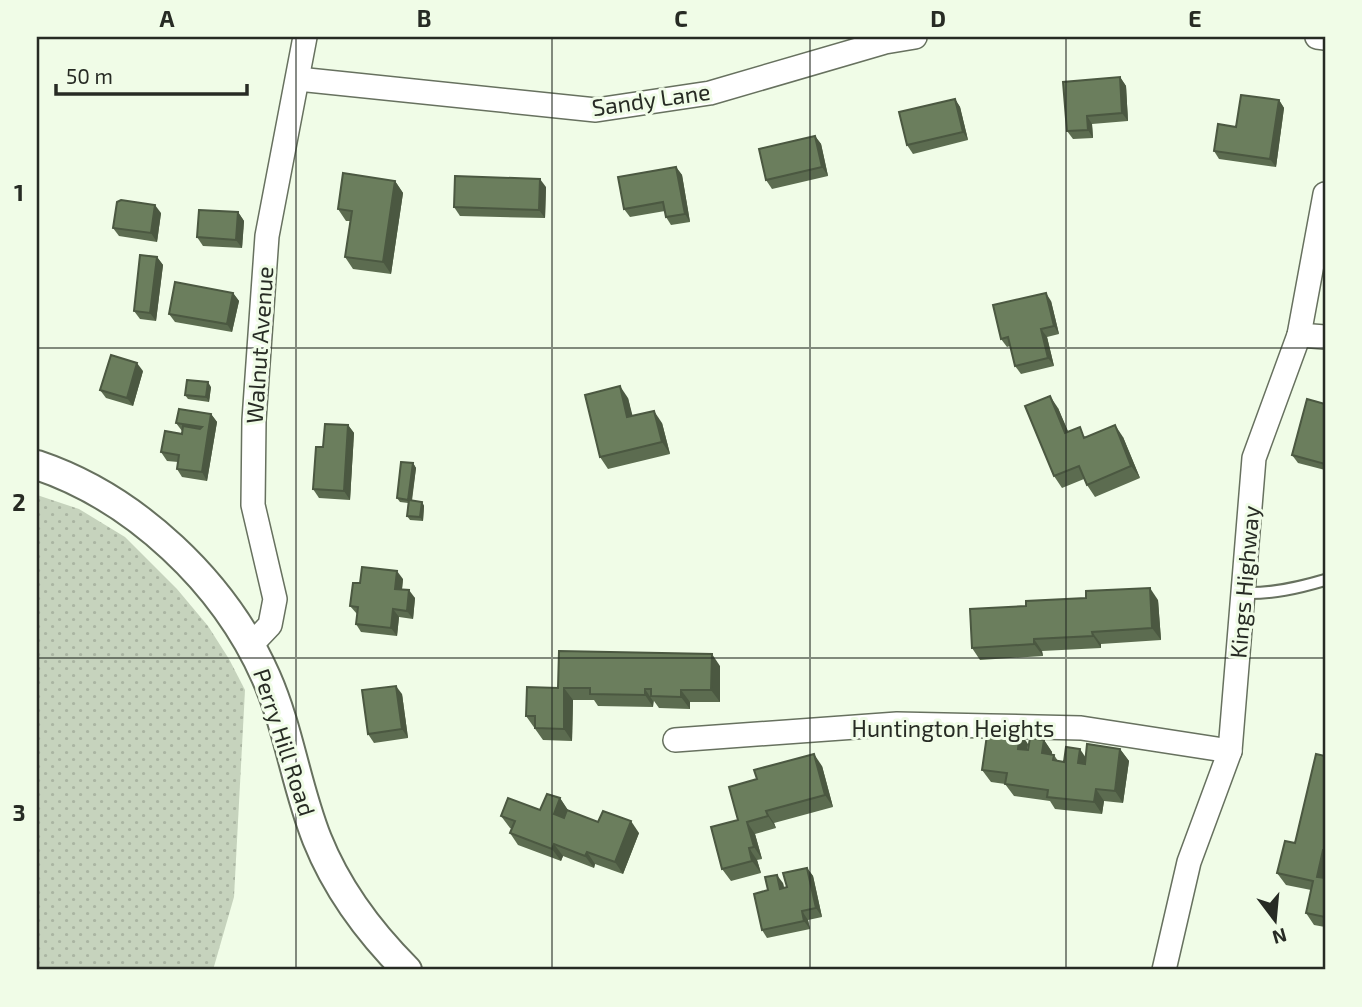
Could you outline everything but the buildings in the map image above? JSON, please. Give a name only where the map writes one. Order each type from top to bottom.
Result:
[{"type":"street","name":"Walnut Avenue","points":[[251,645],[270,625],[275,599],[253,505],[254,420],[267,236],[305,37]]},
{"type":"street","name":"Sandy Lane","points":[[298,79],[596,110],[710,93],[885,42],[915,37]]},
{"type":"street","points":[[1317,37],[1325,38]]},
{"type":"street","name":"Kings Highway","points":[[1164,970],[1189,862],[1230,751],[1254,457],[1299,335],[1325,194]]},
{"type":"street","points":[[1299,335],[1325,337]]},
{"type":"street","name":"Perry Hill Road","points":[[37,465],[110,501],[159,536],[209,587],[251,645],[267,678],[282,719],[317,840],[355,910],[373,934],[407,970]]},
{"type":"street","name":"Huntington Heights","points":[[675,740],[897,724],[1081,728],[1230,751]]},
{"type":"lane","points":[[1243,593],[1286,591],[1325,580]]},
{"type":"green space","points":[[37,495],[79,509],[125,537],[177,589],[208,626],[245,690],[234,897],[213,970],[37,970]]}]
